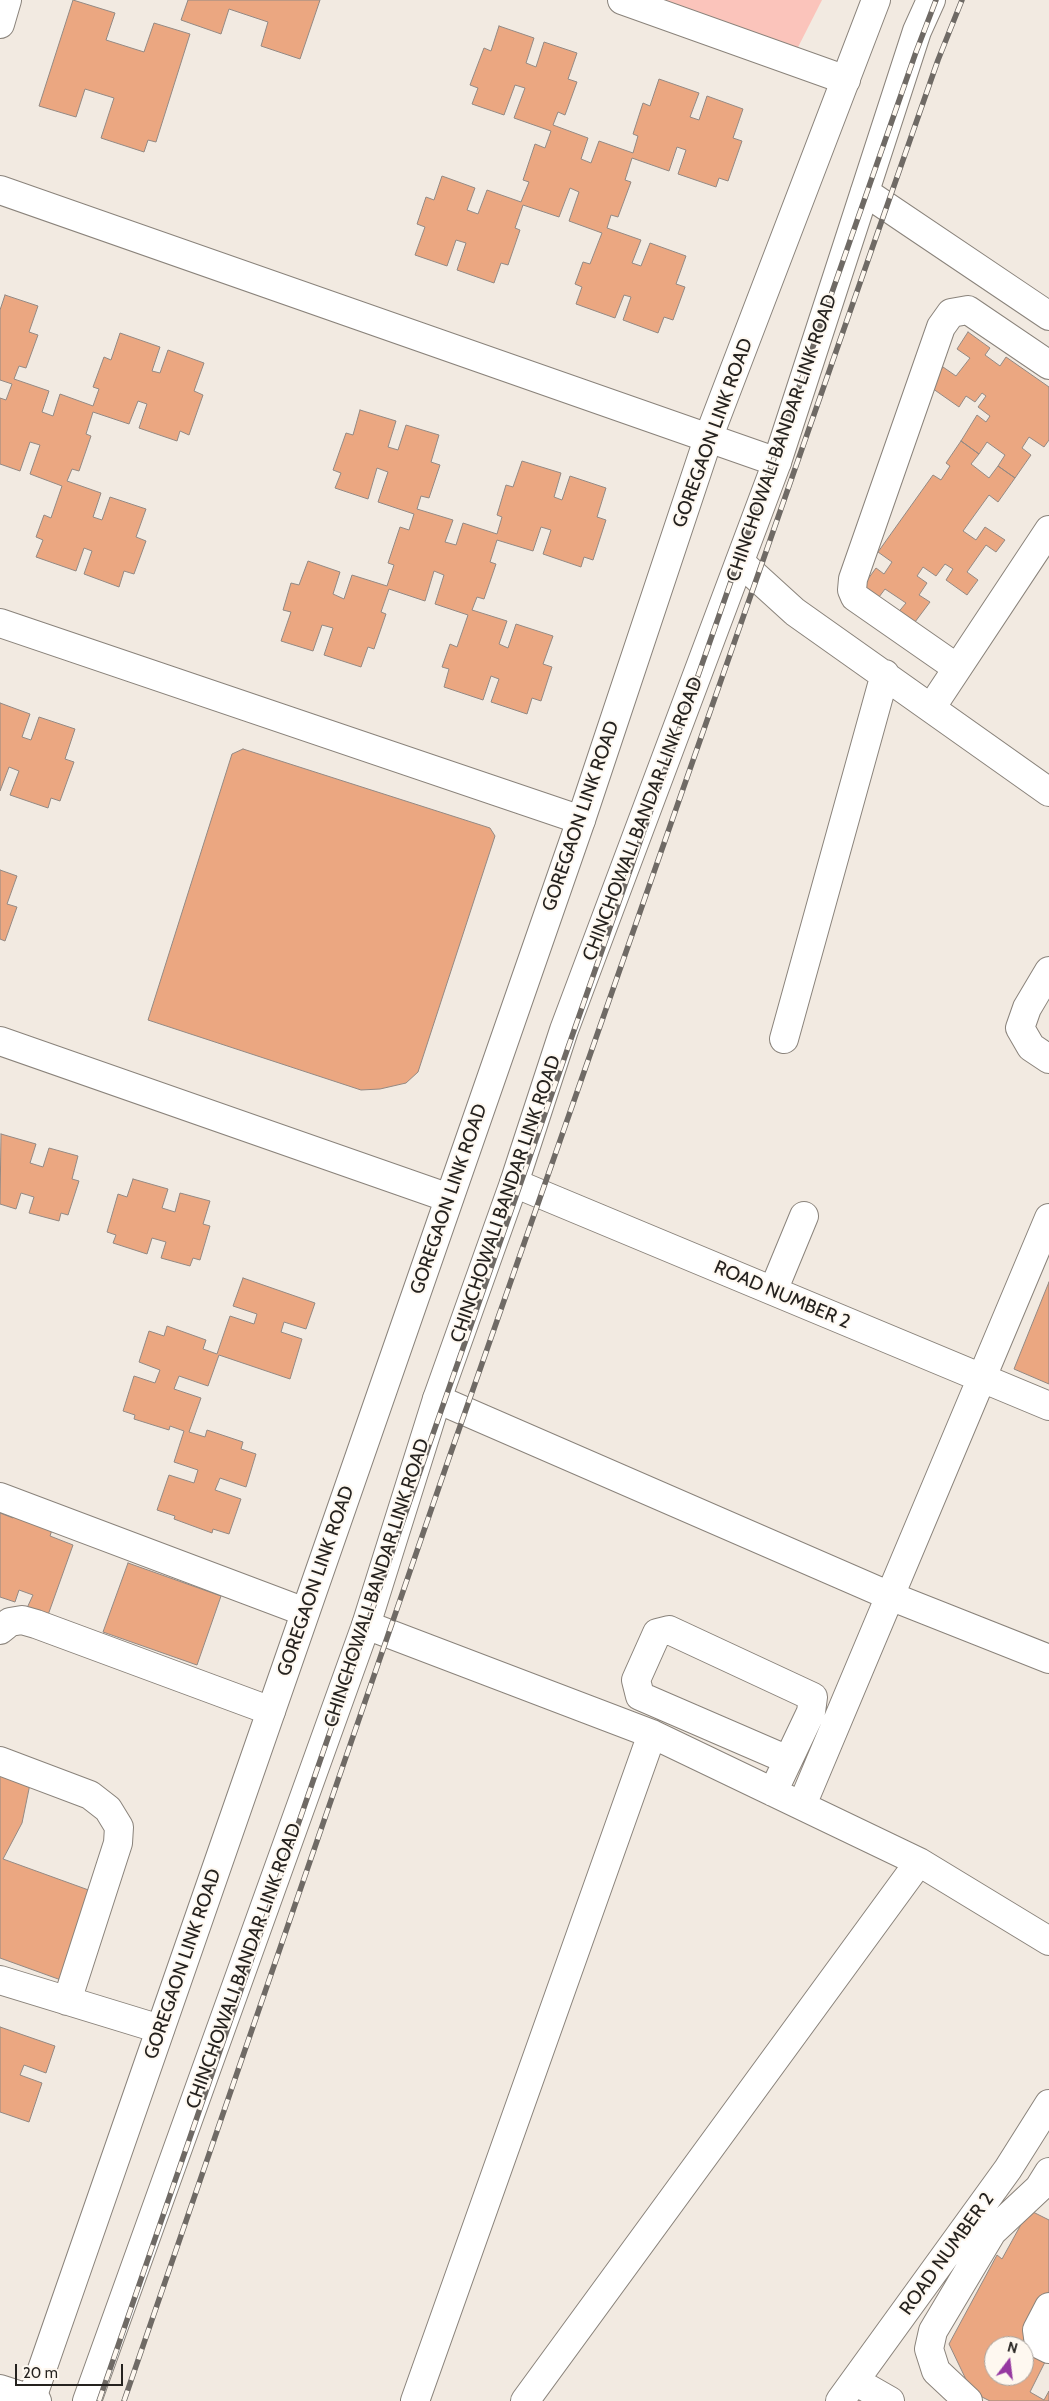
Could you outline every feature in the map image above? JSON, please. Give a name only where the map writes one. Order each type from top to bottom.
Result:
[{"type":"street","points":[[622,0],[846,80]]},
{"type":"street","name":"GOREGAON LINK ROAD","points":[[33,2400],[448,1198],[581,820],[709,436],[876,0]]},
{"type":"street","name":"CHINCHOWALI BANDAR LINK ROAD","points":[[87,2401],[366,1626],[437,1399],[514,1183],[564,1030],[777,462],[917,31],[930,0]]},
{"type":"street","points":[[0,190],[709,436],[777,462]]},
{"type":"street","points":[[865,192],[1049,316]]},
{"type":"street","points":[[980,318],[1004,285]]},
{"type":"street","points":[[957,668],[855,597],[852,590],[853,579],[941,327],[951,313],[968,310],[1049,365]]},
{"type":"street","points":[[931,708],[1049,530]]},
{"type":"street","points":[[740,562],[795,612],[1049,792]]},
{"type":"street","points":[[0,623],[581,820]]},
{"type":"street","points":[[784,1039],[885,674]]},
{"type":"street","points":[[1049,971],[1027,1008],[1020,1028],[1031,1047],[1049,1059]]},
{"type":"street","points":[[0,1041],[448,1198]]},
{"type":"street","name":"ROAD NUMBER 2","points":[[514,1183],[1049,1406]]},
{"type":"street","points":[[773,1291],[804,1216]]},
{"type":"street","points":[[802,1806],[1049,1218]]},
{"type":"street","points":[[437,1399],[890,1596],[1049,1659]]},
{"type":"street","points":[[0,1497],[305,1612]]},
{"type":"street","points":[[0,1630],[10,1622],[22,1620],[36,1624],[271,1711]]},
{"type":"street","points":[[366,1626],[652,1734],[919,1862],[1049,1941]]},
{"type":"street","points":[[774,1792],[810,1712],[813,1697],[669,1630],[657,1633],[636,1680],[640,1696],[788,1760]]},
{"type":"street","points":[[415,2401],[652,1734]]},
{"type":"street","points":[[0,1761],[90,1795],[108,1810],[119,1827],[118,1843],[68,2001]]},
{"type":"street","points":[[525,2401],[919,1862]]},
{"type":"street","points":[[0,1980],[160,2029]]},
{"type":"street","name":"ROAD NUMBER 2","points":[[847,2391],[1008,2170],[1049,2104]]},
{"type":"street","points":[[968,2401],[936,2371],[929,2349],[933,2331],[992,2232],[1046,2184],[1008,2170]]},
{"type":"street","points":[[1049,2307],[1037,2330],[1039,2344],[1049,2349]]},
{"type":"street","points":[[0,2389],[33,2400]]},
{"type":"street","points":[[847,2391],[889,2401]]},
{"type":"shaded area","points":[[636,0],[822,0],[792,59]]},
{"type":"building","points":[[73,0],[115,13],[106,40],[144,52],[154,23],[190,34],[156,142],[148,140],[144,152],[101,138],[114,98],[85,89],[76,117],[39,106]]},
{"type":"building","points":[[188,0],[320,0],[300,59],[261,46],[268,22],[229,9],[221,34],[181,20]]},
{"type":"building","points":[[499,26],[534,38],[526,63],[536,67],[544,42],[577,53],[568,79],[577,82],[565,115],[558,112],[553,125],[588,138],[581,159],[591,163],[599,141],[633,153],[638,136],[633,134],[643,103],[650,106],[659,79],[699,93],[690,117],[699,120],[707,96],[743,109],[733,138],[742,141],[728,181],[719,178],[716,187],[678,174],[686,150],[677,147],[669,171],[632,158],[625,180],[631,182],[618,217],[611,215],[607,228],[641,240],[632,263],[641,266],[650,243],[686,256],[676,284],[685,287],[673,320],[664,317],[658,333],[623,320],[631,297],[624,295],[615,318],[576,304],[582,287],[575,284],[583,262],[590,264],[602,233],[569,221],[579,192],[570,188],[559,217],[523,205],[515,228],[520,230],[508,265],[501,263],[494,283],[457,270],[466,243],[456,240],[447,266],[415,255],[425,227],[417,224],[426,197],[434,200],[442,176],[475,188],[467,210],[478,214],[487,190],[521,202],[529,182],[523,180],[535,144],[545,148],[551,131],[514,118],[525,88],[515,85],[504,115],[472,104],[478,88],[470,85],[484,48],[491,51]]},
{"type":"building","points":[[5,295],[38,306],[29,332],[38,335],[26,368],[19,366],[14,379],[49,391],[42,412],[53,416],[60,394],[93,406],[99,389],[93,387],[104,357],[111,360],[120,333],[160,347],[152,371],[160,373],[168,350],[204,363],[194,391],[203,395],[189,435],[180,431],[177,441],[139,428],[147,404],[138,401],[129,424],[93,412],[86,434],[91,436],[79,471],[72,469],[67,481],[101,493],[93,517],[102,520],[110,497],[146,509],[136,537],[146,541],[134,574],[124,571],[119,587],[84,574],[92,551],[84,548],[76,571],[36,557],[43,540],[36,537],[44,515],[51,518],[62,486],[30,474],[40,445],[30,442],[20,471],[0,464],[0,398],[6,400],[12,384],[0,380],[0,310]]},
{"type":"building","points":[[968,332],[990,348],[985,355],[1000,366],[1006,357],[1049,387],[1049,440],[1044,447],[1029,437],[1022,448],[1031,455],[1015,478],[998,466],[1005,455],[987,442],[979,454],[961,441],[977,415],[986,422],[990,416],[978,407],[986,396],[982,393],[975,402],[966,396],[959,407],[929,386],[943,367],[956,376],[970,358],[957,349]]},
{"type":"building","points":[[360,410],[396,421],[388,447],[398,450],[406,425],[439,435],[431,462],[440,465],[429,498],[421,496],[417,509],[453,520],[445,542],[456,545],[463,523],[497,534],[502,517],[497,515],[506,485],[513,487],[522,461],[561,473],[554,497],[562,500],[570,476],[606,488],[597,517],[606,520],[593,560],[584,557],[581,567],[543,554],[551,530],[541,527],[533,551],[497,540],[490,562],[496,564],[484,599],[477,597],[472,610],[507,621],[499,644],[508,648],[516,624],[553,636],[543,664],[552,667],[541,701],[532,698],[527,714],[491,702],[499,679],[491,676],[483,700],[444,687],[449,669],[442,667],[450,644],[457,647],[468,615],[435,604],[444,575],[434,571],[425,601],[389,589],[381,612],[386,614],[374,649],[368,647],[361,667],[324,655],[333,628],[322,625],[313,651],[281,641],[291,612],[283,610],[291,583],[299,585],[308,561],[340,572],[333,594],[344,599],[352,575],[387,586],[394,565],[388,563],[400,527],[409,530],[414,514],[378,502],[388,472],[377,468],[368,499],[335,488],[341,473],[333,470],[346,433],[353,435]]},
{"type":"building","points":[[961,441],[979,454],[971,464],[989,478],[998,466],[1015,478],[998,502],[989,495],[963,531],[976,540],[985,527],[1005,540],[996,552],[986,545],[967,572],[978,580],[967,595],[946,580],[953,569],[945,564],[936,576],[923,567],[917,576],[927,583],[919,595],[930,602],[912,626],[896,615],[906,603],[885,589],[876,601],[860,590],[876,568],[884,574],[892,562],[878,552],[933,475],[941,480],[950,466],[946,463]]},
{"type":"building","points":[[0,703],[30,714],[22,737],[31,740],[39,717],[75,729],[65,759],[74,762],[60,801],[51,798],[48,808],[10,795],[19,771],[9,767],[0,791]]},
{"type":"building","points":[[243,749],[490,828],[495,836],[418,1072],[406,1083],[380,1089],[361,1090],[148,1020],[232,754]]},
{"type":"building","points":[[0,870],[17,876],[7,904],[17,907],[5,941],[0,939]]},
{"type":"building","points":[[1,1134],[36,1144],[30,1163],[43,1167],[49,1148],[78,1156],[72,1179],[79,1181],[68,1215],[61,1213],[59,1221],[29,1213],[34,1197],[21,1193],[16,1209],[0,1204]]},
{"type":"building","points":[[133,1179],[168,1189],[162,1208],[175,1212],[180,1193],[210,1201],[203,1224],[210,1226],[200,1260],[193,1258],[190,1266],[161,1258],[166,1242],[152,1238],[147,1254],[113,1243],[116,1235],[107,1232],[118,1194],[127,1197]]},
{"type":"building","points":[[243,1278],[315,1303],[306,1329],[284,1322],[281,1332],[302,1339],[290,1379],[219,1355],[208,1386],[179,1376],[174,1389],[201,1398],[189,1432],[205,1437],[207,1430],[243,1442],[241,1449],[256,1454],[246,1487],[220,1478],[215,1490],[241,1499],[229,1534],[213,1529],[212,1533],[174,1519],[175,1516],[157,1510],[169,1475],[194,1483],[198,1470],[174,1462],[184,1431],[170,1426],[169,1430],[134,1419],[135,1415],[123,1411],[134,1376],[155,1383],[160,1370],[139,1362],[149,1331],[164,1336],[167,1326],[206,1340],[203,1349],[217,1354],[230,1316],[254,1324],[257,1314],[233,1306]]},
{"type":"building","points":[[1049,1282],[1049,1384],[1014,1369]]},
{"type":"building","points":[[17,1510],[52,1530],[50,1536],[73,1545],[48,1615],[27,1608],[33,1595],[19,1590],[15,1602],[0,1597],[0,1513],[13,1518]]},
{"type":"building","points":[[128,1563],[221,1596],[197,1665],[103,1632]]},
{"type":"building","points":[[0,1773],[30,1784],[22,1823],[3,1859],[94,1892],[61,1980],[0,1958]]},
{"type":"building","points":[[0,2027],[55,2046],[46,2073],[24,2065],[20,2075],[42,2083],[29,2122],[0,2112]]},
{"type":"building","points":[[1029,2210],[1049,2220],[1049,2292],[1025,2336],[984,2336],[984,2386],[1033,2386],[1030,2392],[1044,2400],[1049,2391],[1049,2401],[990,2401],[972,2392],[949,2344],[997,2255],[1002,2259]]},
{"type":"building","points":[[1034,2354],[1046,2360],[1034,2384]]},
{"type":"railway","points":[[99,2401],[427,1451],[916,52],[936,0]]},
{"type":"railway","points":[[124,2401],[449,1458],[938,60],[962,0]]}]
